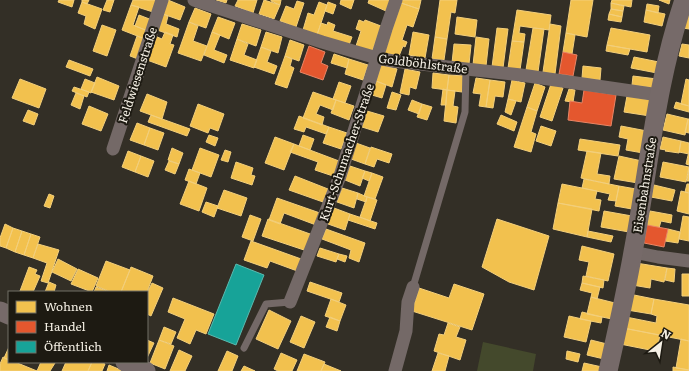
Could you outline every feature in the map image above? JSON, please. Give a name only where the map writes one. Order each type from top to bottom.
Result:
[{"type":"main road","name":"Eisenbahnstraße","points":[[608,371],[633,252],[659,95],[675,25],[684,0]]},
{"type":"main road","points":[[127,363],[146,371]]},
{"type":"street","name":"Feldwiesenstraße","points":[[113,149],[162,0]]},
{"type":"street","name":"Goldböhlstraße","points":[[194,0],[322,42],[377,58],[466,68],[659,95]]},
{"type":"street","name":"Kurt-Schumacher-Straße","points":[[290,302],[340,176],[396,0]]},
{"type":"street","points":[[633,252],[658,257],[689,260]]},
{"type":"street","points":[[395,371],[406,331],[408,302],[413,287]]},
{"type":"lane","points":[[413,287],[465,112],[466,68]]},
{"type":"lane","points":[[244,348],[266,304],[290,302]]},
{"type":"green space","points":[[483,342],[536,354],[533,371],[477,371]]},
{"type":"building: Wohnen","points":[[59,0],[74,0],[72,7],[58,2]]},
{"type":"building: Wohnen","points":[[82,0],[89,0],[87,4],[82,2]]},
{"type":"building: Wohnen","points":[[107,0],[114,0],[110,12],[103,10]]},
{"type":"building: Wohnen","points":[[133,0],[157,0],[153,12],[131,5]]},
{"type":"building: Wohnen","points":[[168,0],[185,7],[180,20],[163,14]]},
{"type":"building: Wohnen","points":[[216,0],[227,0],[226,3]]},
{"type":"building: Wohnen","points":[[238,0],[257,0],[253,13],[235,6]]},
{"type":"building: Wohnen","points":[[264,0],[280,5],[274,19],[259,14]]},
{"type":"building: Wohnen","points":[[281,0],[280,5],[271,1]]},
{"type":"building: Wohnen","points":[[341,0],[354,0],[351,9],[340,4]]},
{"type":"building: Wohnen","points":[[369,0],[390,0],[386,11],[368,3]]},
{"type":"building: Wohnen","points":[[401,0],[421,0],[419,9],[401,3]]},
{"type":"building: Wohnen","points":[[440,0],[457,0],[455,13],[451,12],[447,39],[435,37]]},
{"type":"building: Wohnen","points":[[571,0],[593,0],[587,37],[566,33]]},
{"type":"building: Wohnen","points":[[612,0],[632,0],[631,7],[611,3]]},
{"type":"building: Wohnen","points":[[659,0],[670,0],[669,4]]},
{"type":"building: Wohnen","points":[[297,1],[304,3],[296,27],[280,21],[286,6],[294,9]]},
{"type":"building: Wohnen","points":[[82,2],[102,9],[95,29],[84,24],[86,16],[78,13]]},
{"type":"building: Wohnen","points":[[319,2],[327,5],[317,35],[303,30],[308,13],[314,15]]},
{"type":"building: Wohnen","points":[[328,2],[336,5],[333,14],[325,11]]},
{"type":"building: Wohnen","points":[[401,3],[419,9],[413,27],[407,25],[402,40],[407,42],[405,47],[403,46],[399,56],[384,54]]},
{"type":"building: Wohnen","points":[[611,3],[624,6],[623,11],[611,9]]},
{"type":"building: Wohnen","points":[[647,4],[659,6],[658,13],[646,10]]},
{"type":"building: Wohnen","points":[[131,5],[139,7],[133,25],[148,31],[145,39],[122,30]]},
{"type":"building: Wohnen","points":[[195,8],[211,14],[206,28],[189,22]]},
{"type":"building: Wohnen","points":[[611,9],[623,11],[622,17],[609,14]]},
{"type":"building: Wohnen","points":[[517,10],[551,15],[549,30],[520,26],[519,33],[525,34],[524,42],[512,41]]},
{"type":"building: Wohnen","points":[[646,10],[665,14],[662,26],[644,22]]},
{"type":"building: Wohnen","points":[[689,12],[689,29],[683,28]]},
{"type":"building: Wohnen","points":[[163,14],[168,16],[166,24],[179,29],[177,37],[157,30]]},
{"type":"building: Wohnen","points":[[609,14],[622,17],[621,22],[608,20]]},
{"type":"building: Wohnen","points":[[139,15],[152,20],[148,31],[135,26]]},
{"type":"building: Wohnen","points":[[218,17],[235,23],[229,39],[212,32]]},
{"type":"building: Wohnen","points":[[457,17],[477,20],[475,37],[455,34]]},
{"type":"building: Wohnen","points":[[359,20],[364,22],[365,20],[381,26],[372,52],[356,46],[361,31],[356,29]]},
{"type":"building: Wohnen","points":[[189,22],[198,26],[193,41],[207,46],[201,61],[178,53]]},
{"type":"building: Wohnen","points":[[328,22],[335,25],[333,31],[352,37],[349,45],[317,35],[321,23],[327,25]]},
{"type":"building: Wohnen","points":[[242,24],[261,30],[256,46],[237,39]]},
{"type":"building: Wohnen","points":[[550,24],[561,26],[555,74],[543,72]]},
{"type":"building: Wohnen","points":[[102,25],[116,30],[107,56],[93,51]]},
{"type":"building: Wohnen","points":[[497,28],[508,29],[503,68],[492,67]]},
{"type":"building: Wohnen","points":[[533,28],[544,29],[538,72],[526,70]]},
{"type":"building: Wohnen","points":[[611,28],[650,35],[647,52],[607,45]]},
{"type":"building: Wohnen","points":[[165,32],[173,35],[170,44],[174,45],[166,67],[147,60],[155,36],[162,39]]},
{"type":"building: Wohnen","points":[[212,32],[220,35],[214,50],[227,55],[224,63],[204,55]]},
{"type":"building: Wohnen","points":[[266,32],[282,37],[278,53],[261,47]]},
{"type":"building: Wohnen","points":[[413,32],[429,35],[425,58],[409,55]]},
{"type":"building: Wohnen","points":[[566,33],[575,35],[572,54],[563,52]]},
{"type":"building: Wohnen","points":[[137,36],[145,39],[138,59],[130,56]]},
{"type":"building: Wohnen","points":[[435,37],[447,39],[444,60],[432,59]]},
{"type":"building: Wohnen","points":[[476,37],[489,39],[486,66],[473,65]]},
{"type":"building: Wohnen","points":[[237,39],[248,44],[244,55],[257,60],[254,68],[230,60]]},
{"type":"building: Wohnen","points":[[290,40],[304,45],[299,61],[285,56]]},
{"type":"building: Wohnen","points":[[512,41],[524,42],[520,70],[508,68]]},
{"type":"building: Wohnen","points":[[454,44],[471,45],[469,64],[452,63]]},
{"type":"building: Wohnen","points":[[682,44],[689,45],[689,58],[679,56]]},
{"type":"building: Wohnen","points":[[607,45],[630,49],[628,55],[606,51]]},
{"type":"building: Wohnen","points":[[261,47],[271,51],[267,62],[277,66],[274,74],[254,67]]},
{"type":"building: Wohnen","points":[[334,54],[349,59],[347,68],[331,63]]},
{"type":"building: Wohnen","points":[[285,56],[292,59],[290,66],[294,68],[287,88],[275,84]]},
{"type":"building: Wohnen","points":[[634,57],[659,62],[657,73],[631,68]]},
{"type":"building: Wohnen","points":[[349,59],[368,65],[363,80],[345,74]]},
{"type":"building: Wohnen","points":[[69,60],[93,69],[90,76],[66,67]]},
{"type":"building: Wohnen","points":[[381,65],[397,69],[392,87],[376,81]]},
{"type":"building: Wohnen","points":[[583,66],[601,68],[600,80],[582,78]]},
{"type":"building: Wohnen","points":[[405,69],[420,72],[416,89],[410,87],[409,95],[400,93]]},
{"type":"building: Wohnen","points":[[433,73],[449,75],[447,90],[432,88]]},
{"type":"building: Wohnen","points":[[449,75],[464,76],[462,92],[447,90]]},
{"type":"building: Wohnen","points":[[633,76],[657,79],[655,88],[632,85]]},
{"type":"building: Wohnen","points":[[97,77],[119,86],[114,100],[91,92]]},
{"type":"building: Wohnen","points":[[476,78],[490,80],[486,107],[479,106],[481,94],[473,93]]},
{"type":"building: Wohnen","points":[[20,79],[46,89],[39,108],[12,98]]},
{"type":"building: Wohnen","points":[[85,79],[95,83],[91,93],[81,89]]},
{"type":"building: Wohnen","points":[[686,79],[689,80],[689,106],[681,104]]},
{"type":"building: Wohnen","points":[[490,80],[505,82],[503,97],[495,96],[493,108],[486,107]]},
{"type":"building: Wohnen","points":[[512,80],[525,83],[521,102],[508,99]]},
{"type":"building: Wohnen","points":[[376,81],[386,85],[382,98],[372,95]]},
{"type":"building: Wohnen","points":[[339,82],[351,86],[345,103],[333,99]]},
{"type":"building: Wohnen","points":[[535,83],[545,87],[537,111],[527,107]]},
{"type":"building: Wohnen","points":[[551,84],[563,88],[552,121],[540,117]]},
{"type":"building: Wohnen","points":[[74,87],[89,92],[87,97],[72,91]]},
{"type":"building: Wohnen","points":[[443,89],[447,90],[446,105],[441,105]]},
{"type":"building: Wohnen","points":[[569,89],[575,90],[573,102],[565,101]]},
{"type":"building: Wohnen","points":[[447,90],[455,91],[453,106],[458,107],[456,123],[444,121]]},
{"type":"building: Wohnen","points":[[313,92],[336,100],[333,110],[320,105],[316,114],[324,117],[322,125],[303,118]]},
{"type":"building: Wohnen","points":[[392,92],[401,95],[396,110],[387,108]]},
{"type":"building: Wohnen","points":[[76,93],[84,96],[80,109],[71,105]]},
{"type":"building: Wohnen","points":[[147,94],[167,102],[162,119],[140,111]]},
{"type":"building: Wohnen","points":[[627,96],[652,100],[650,116],[624,112]]},
{"type":"building: Wohnen","points":[[508,99],[516,101],[511,115],[505,112]]},
{"type":"building: Wohnen","points":[[336,100],[354,106],[349,120],[331,113]]},
{"type":"building: Wohnen","points":[[412,100],[422,104],[419,114],[408,110]]},
{"type":"building: Wohnen","points":[[676,102],[689,106],[689,112],[674,108]]},
{"type":"building: Wohnen","points":[[198,104],[224,114],[218,131],[210,128],[208,133],[190,126]]},
{"type":"building: Wohnen","points":[[422,104],[432,107],[427,120],[417,117]]},
{"type":"building: Wohnen","points":[[89,106],[108,114],[101,131],[82,124]]},
{"type":"building: Wohnen","points":[[527,107],[537,111],[531,132],[536,134],[531,152],[514,147]]},
{"type":"building: Wohnen","points":[[28,110],[38,114],[34,125],[23,121]]},
{"type":"building: Wohnen","points":[[367,111],[384,116],[378,132],[362,127]]},
{"type":"building: Wohnen","points":[[667,114],[688,119],[685,135],[663,130]]},
{"type":"building: Wohnen","points":[[151,115],[190,129],[187,136],[148,122]]},
{"type":"building: Wohnen","points":[[501,115],[517,122],[514,131],[497,124]]},
{"type":"building: Wohnen","points":[[299,116],[329,127],[326,134],[306,127],[304,132],[294,129]]},
{"type":"building: Wohnen","points":[[689,119],[689,133],[685,132]]},
{"type":"building: Wohnen","points":[[137,123],[150,128],[144,145],[130,140]]},
{"type":"building: Wohnen","points":[[541,126],[556,131],[551,146],[536,141]]},
{"type":"building: Wohnen","points":[[621,126],[647,131],[643,153],[626,150],[628,139],[619,137]]},
{"type":"building: Wohnen","points":[[329,127],[347,133],[341,149],[323,143]]},
{"type":"building: Wohnen","points":[[150,128],[164,133],[158,150],[144,145]]},
{"type":"building: Wohnen","points":[[209,135],[218,138],[215,146],[206,142]]},
{"type":"building: Wohnen","points":[[303,135],[314,139],[310,150],[299,146]]},
{"type":"building: Wohnen","points":[[275,137],[294,144],[284,170],[265,163]]},
{"type":"building: Wohnen","points":[[663,137],[681,141],[679,153],[660,149]]},
{"type":"building: Wohnen","points":[[580,139],[620,145],[618,156],[578,150]]},
{"type":"building: Wohnen","points":[[681,141],[689,143],[689,154],[679,152]]},
{"type":"building: Wohnen","points":[[356,143],[370,148],[365,164],[351,159]]},
{"type":"building: Wohnen","points":[[294,144],[339,161],[333,176],[315,170],[318,162],[290,152]]},
{"type":"building: Wohnen","points":[[371,147],[392,154],[389,163],[377,159],[374,167],[365,164]]},
{"type":"building: Wohnen","points":[[172,148],[183,153],[179,164],[168,160]]},
{"type":"building: Wohnen","points":[[200,148],[219,155],[211,177],[192,170]]},
{"type":"building: Wohnen","points":[[225,150],[231,152],[228,162],[221,160]]},
{"type":"building: Wohnen","points":[[128,151],[141,156],[135,172],[122,167]]},
{"type":"building: Wohnen","points":[[587,151],[601,153],[597,174],[610,176],[609,184],[581,178]]},
{"type":"building: Wohnen","points":[[689,151],[689,165],[686,164]]},
{"type":"building: Wohnen","points":[[141,156],[154,161],[148,177],[135,172]]},
{"type":"building: Wohnen","points":[[619,156],[642,161],[638,183],[614,179]]},
{"type":"building: Wohnen","points":[[169,161],[179,164],[175,174],[165,170]]},
{"type":"building: Wohnen","points":[[236,162],[253,168],[251,175],[255,176],[252,185],[231,178]]},
{"type":"building: Wohnen","points":[[663,162],[689,167],[686,182],[660,177]]},
{"type":"building: Wohnen","points":[[350,166],[365,171],[360,186],[345,180]]},
{"type":"building: Wohnen","points":[[689,168],[689,181],[687,181]]},
{"type":"building: Wohnen","points":[[189,169],[200,173],[196,184],[185,180]]},
{"type":"building: Wohnen","points":[[365,171],[372,173],[369,181],[362,178]]},
{"type":"building: Wohnen","points":[[372,173],[383,177],[375,199],[364,196]]},
{"type":"building: Wohnen","points":[[295,176],[328,189],[323,202],[289,190]]},
{"type":"building: Wohnen","points":[[584,179],[619,186],[616,201],[608,200],[610,194],[582,188]]},
{"type":"building: Wohnen","points":[[189,181],[207,188],[199,211],[180,204]]},
{"type":"building: Wohnen","points":[[562,184],[597,191],[595,199],[601,200],[599,211],[558,203]]},
{"type":"building: Wohnen","points":[[687,184],[689,184],[689,193],[685,192]]},
{"type":"building: Wohnen","points":[[654,185],[675,190],[672,201],[651,197]]},
{"type":"building: Wohnen","points":[[619,186],[636,189],[632,209],[615,206]]},
{"type":"building: Wohnen","points":[[342,188],[358,193],[354,208],[337,202]]},
{"type":"building: Wohnen","points":[[224,190],[247,198],[241,216],[217,208]]},
{"type":"building: Wohnen","points":[[681,191],[689,193],[689,214],[677,211]]},
{"type":"building: Wohnen","points":[[358,193],[367,197],[366,202],[357,199]]},
{"type":"building: Wohnen","points":[[49,194],[54,196],[50,208],[44,206]]},
{"type":"building: Wohnen","points":[[367,197],[377,200],[370,221],[360,217]]},
{"type":"building: Wohnen","points":[[277,198],[320,213],[316,225],[284,213],[280,224],[269,220]]},
{"type":"building: Wohnen","points":[[206,202],[218,206],[214,217],[202,212]]},
{"type":"building: Wohnen","points":[[558,203],[592,209],[587,237],[553,229]]},
{"type":"building: Wohnen","points":[[334,208],[350,214],[345,230],[328,224]]},
{"type":"building: Wohnen","points":[[604,211],[632,216],[629,232],[601,227]]},
{"type":"building: Wohnen","points":[[650,211],[672,215],[671,223],[661,221],[659,228],[647,225]]},
{"type":"building: Wohnen","points":[[350,214],[377,223],[375,229],[348,220]]},
{"type":"building: Wohnen","points":[[250,215],[261,219],[253,241],[242,237]]},
{"type":"building: Wohnen","points":[[683,216],[689,217],[689,241],[679,239]]},
{"type":"building: Wohnen","points":[[268,219],[313,235],[307,251],[262,236]]},
{"type":"building: Wohnen","points":[[497,219],[549,236],[534,290],[509,282],[482,267]]},
{"type":"building: Wohnen","points":[[5,224],[13,228],[6,248],[0,246],[0,238]]},
{"type":"building: Wohnen","points":[[13,228],[22,231],[15,252],[6,248]]},
{"type":"building: Wohnen","points":[[326,229],[365,243],[359,262],[349,258],[351,250],[322,239]]},
{"type":"building: Wohnen","points":[[668,229],[680,232],[678,243],[665,241]]},
{"type":"building: Wohnen","points":[[22,231],[31,234],[24,255],[15,252]]},
{"type":"building: Wohnen","points":[[588,231],[613,236],[611,242],[587,237]]},
{"type":"building: Wohnen","points":[[31,234],[40,237],[33,258],[24,255]]},
{"type":"building: Wohnen","points":[[251,241],[304,260],[300,272],[270,261],[267,268],[244,260]]},
{"type":"building: Wohnen","points":[[38,244],[59,250],[48,283],[41,281],[47,263],[33,258]]},
{"type":"building: Wohnen","points":[[582,246],[614,254],[608,281],[586,276],[589,262],[579,260]]},
{"type":"building: Wohnen","points":[[320,248],[339,254],[336,262],[317,256]]},
{"type":"building: Wohnen","points":[[339,254],[347,256],[345,262],[337,259]]},
{"type":"building: Wohnen","points":[[58,259],[77,269],[71,281],[52,272]]},
{"type":"building: Wohnen","points":[[106,261],[130,270],[121,291],[108,291],[96,286]]},
{"type":"building: Wohnen","points":[[636,263],[667,268],[664,282],[651,279],[650,288],[632,285]]},
{"type":"building: Wohnen","points":[[29,267],[37,270],[35,274],[40,276],[33,291],[20,291]]},
{"type":"building: Wohnen","points":[[131,267],[153,276],[147,291],[121,291]]},
{"type":"building: Wohnen","points":[[667,268],[675,269],[674,282],[665,280]]},
{"type":"building: Wohnen","points":[[78,269],[98,278],[92,291],[71,284]]},
{"type":"building: Wohnen","points":[[682,274],[689,274],[689,296],[682,296]]},
{"type":"building: Wohnen","points":[[583,276],[604,280],[603,288],[582,283]]},
{"type":"building: Wohnen","points":[[49,282],[56,285],[54,291],[45,291]]},
{"type":"building: Wohnen","points":[[310,282],[342,293],[339,302],[307,291]]},
{"type":"building: Wohnen","points":[[152,283],[163,288],[151,316],[148,314],[148,291]]},
{"type":"building: Wohnen","points":[[582,283],[600,287],[597,299],[591,297],[592,293],[580,290]]},
{"type":"building: Wohnen","points":[[454,284],[484,294],[472,330],[412,311],[419,288],[449,298]]},
{"type":"building: Wohnen","points":[[96,287],[107,291],[94,291]]},
{"type":"building: Wohnen","points":[[629,294],[654,299],[651,314],[627,310]]},
{"type":"building: Wohnen","points":[[591,297],[615,303],[612,319],[587,314]]},
{"type":"building: Wohnen","points":[[173,298],[214,314],[206,334],[196,330],[190,344],[177,338],[185,319],[168,312]]},
{"type":"building: Wohnen","points":[[331,299],[346,305],[340,321],[325,316]]},
{"type":"building: Wohnen","points":[[654,299],[689,305],[689,341],[623,328],[626,317],[656,323],[657,316],[651,314]]},
{"type":"building: Wohnen","points":[[269,310],[291,321],[278,349],[256,339]]},
{"type":"building: Wohnen","points":[[582,312],[602,317],[601,323],[580,319]]},
{"type":"building: Wohnen","points":[[301,316],[315,322],[304,348],[290,342]]},
{"type":"building: Wohnen","points":[[569,316],[591,321],[586,342],[564,337]]},
{"type":"building: Wohnen","points":[[330,317],[340,321],[337,331],[326,327]]},
{"type":"building: Wohnen","points":[[448,323],[460,327],[456,337],[466,340],[460,360],[434,351],[439,334],[444,335]]},
{"type":"building: Wohnen","points":[[164,327],[176,332],[171,344],[159,340]]},
{"type":"building: Wohnen","points":[[623,328],[660,335],[657,349],[650,348],[650,350],[620,344]]},
{"type":"building: Wohnen","points":[[681,339],[689,341],[689,370],[676,368]]},
{"type":"building: Wohnen","points":[[148,340],[154,343],[148,356]]},
{"type":"building: Wohnen","points":[[159,340],[174,346],[165,369],[150,363]]},
{"type":"building: Wohnen","points":[[591,340],[607,344],[604,359],[587,355]]},
{"type":"building: Wohnen","points":[[8,349],[8,360],[4,358]]},
{"type":"building: Wohnen","points":[[179,350],[192,356],[185,371],[170,371]]},
{"type":"building: Wohnen","points":[[227,351],[238,356],[232,371],[218,371]]},
{"type":"building: Wohnen","points":[[567,351],[580,354],[578,362],[566,359]]},
{"type":"building: Wohnen","points":[[281,353],[297,360],[292,371],[278,371],[274,369]]},
{"type":"building: Wohnen","points":[[438,353],[449,356],[445,371],[432,371]]},
{"type":"building: Wohnen","points":[[304,354],[325,362],[321,371],[297,371]]},
{"type":"building: Wohnen","points":[[3,357],[8,360],[8,363],[17,363],[37,371],[0,371],[0,364]]},
{"type":"building: Wohnen","points":[[41,363],[55,363],[50,371],[37,371]]},
{"type":"building: Wohnen","points":[[66,363],[92,363],[88,371],[62,371]]},
{"type":"building: Wohnen","points":[[92,363],[105,364],[102,371],[88,371]]},
{"type":"building: Wohnen","points":[[584,363],[602,367],[601,371],[582,371]]},
{"type":"building: Wohnen","points":[[324,364],[341,371],[321,371]]},
{"type":"building: Wohnen","points":[[109,365],[121,370],[121,371],[107,371]]},
{"type":"building: Wohnen","points":[[244,366],[255,371],[241,371]]},
{"type":"building: Wohnen","points":[[673,367],[689,370],[689,371],[673,371]]},
{"type":"building: Handel","points":[[309,46],[325,52],[321,63],[328,66],[323,80],[300,72]]},
{"type":"building: Handel","points":[[563,52],[577,55],[573,76],[559,74]]},
{"type":"building: Handel","points":[[584,90],[616,95],[611,126],[568,120],[570,101],[582,103]]},
{"type":"building: Handel","points":[[647,225],[668,229],[664,247],[644,243]]},
{"type":"building: Öffentlich","points":[[236,264],[264,275],[236,345],[208,334]]}]
